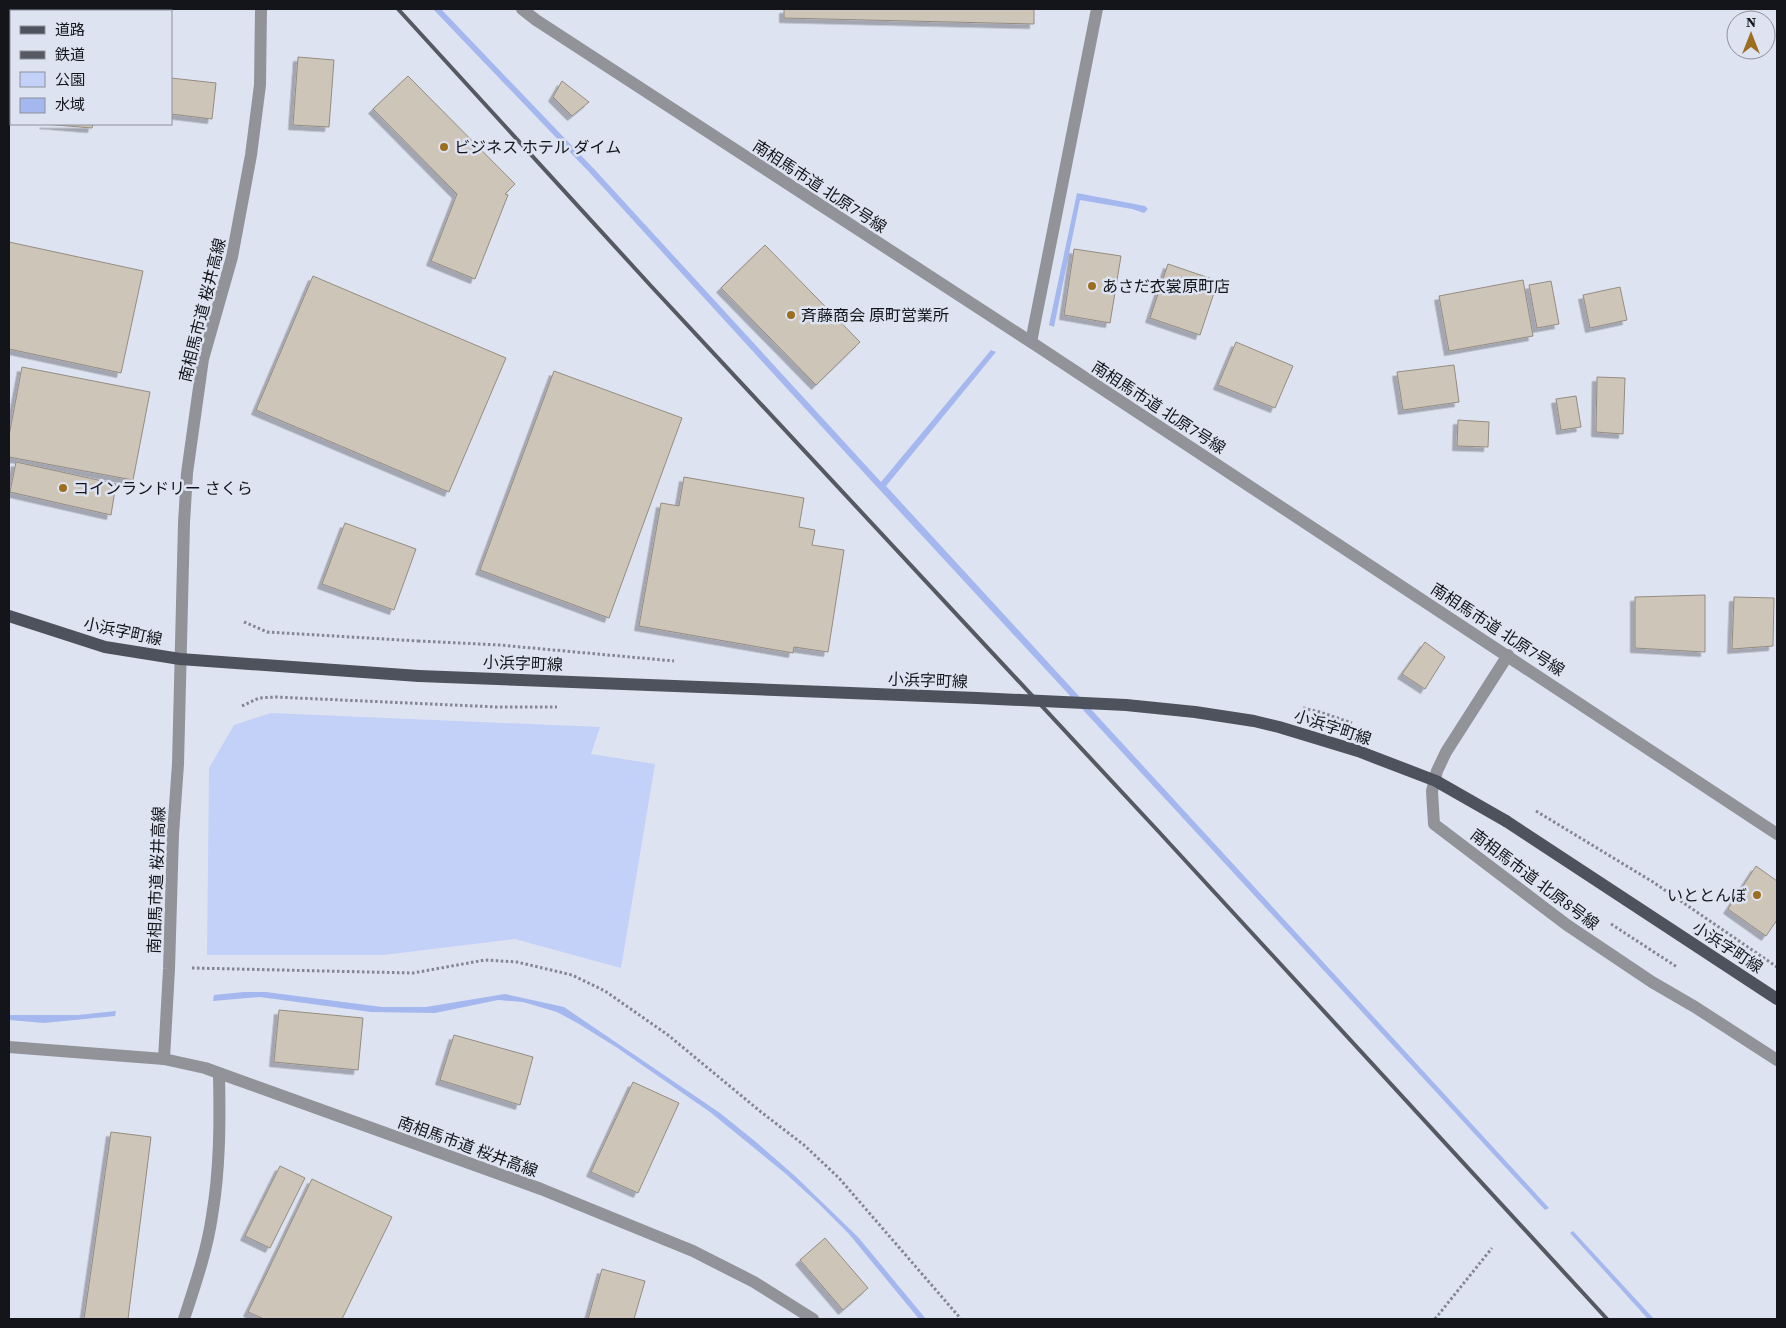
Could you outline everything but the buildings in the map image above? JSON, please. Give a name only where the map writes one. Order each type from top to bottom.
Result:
[{"type":"main road","name":"小浜字町線","points":[[9,616],[105,647],[180,659],[419,676],[977,698],[1126,706],[1195,712],[1280,726],[1358,751],[1436,781],[1506,821],[1777,999]]},
{"type":"street","name":"南相馬市道 桜井高線","points":[[261,9],[260,85],[251,155],[232,257],[203,359],[187,473],[184,523],[179,741],[173,834],[164,1059],[205,1068],[541,1189],[685,1248],[754,1282],[812,1319]]},
{"type":"street","name":"南相馬市道 北原7号線","points":[[522,9],[536,20],[1508,655],[1777,834]]},
{"type":"street","points":[[1031,342],[1097,9]]},
{"type":"street","name":"南相馬市道 北原8号線","points":[[1508,655],[1446,752],[1437,771],[1432,791],[1434,824],[1566,925],[1652,982],[1695,1007],[1777,1060]]},
{"type":"street","points":[[9,1047],[164,1059]]},
{"type":"street","points":[[184,1319],[205,1250],[212,1216],[217,1177],[220,1112],[219,1074]]},
{"type":"path","points":[[244,622],[267,632],[418,641]]},
{"type":"path","points":[[242,706],[258,698],[275,696],[415,703]]},
{"type":"path","points":[[1533,809],[1653,882],[1777,967]]},
{"type":"path","points":[[1604,920],[1682,971]]},
{"type":"path","points":[[169,969],[204,968],[413,973],[485,960],[517,962],[572,975],[605,991],[668,1035],[804,1145],[839,1178],[961,1319]]},
{"type":"path","points":[[1435,1319],[1492,1248]]},
{"type":"green space","points":[[271,713],[600,727],[591,754],[655,764],[621,968],[515,939],[384,955],[207,955],[209,768],[234,725]]},
{"type":"water","points":[[433,9],[441,9],[595,170],[881,482],[991,350],[996,352],[886,486],[1549,1208],[1545,1210],[866,475],[590,173]]},
{"type":"water","points":[[1077,193],[1145,206],[1148,209],[1144,213],[1132,209],[1080,200],[1054,327],[1049,325]]},
{"type":"water","points":[[266,992],[382,1007],[426,1007],[505,994],[564,1007],[720,1113],[756,1142],[795,1176],[858,1237],[926,1319],[919,1319],[849,1234],[786,1174],[710,1112],[616,1047],[557,1012],[523,1002],[498,1000],[435,1013],[371,1012],[260,997],[213,1001],[214,995]]},
{"type":"water","points":[[116,1011],[115,1016],[44,1023],[9,1020],[9,1015],[78,1015]]},
{"type":"water","points":[[1573,1231],[1654,1319],[1648,1319],[1570,1233]]},
{"type":"railway","points":[[398,9],[651,286],[1159,832],[1607,1319]]},
{"type":"place","name":"ビジネス ホテル ダイム","points":[[444,147]]},
{"type":"place","name":"あさだ衣裳原町店","points":[[1092,286]]},
{"type":"place","name":"斉藤商会 原町営業所","points":[[791,315]]},
{"type":"place","name":"コインランドリー さくら","points":[[63,488]]},
{"type":"place","name":"いととんぼ","points":[[1757,895]]}]
